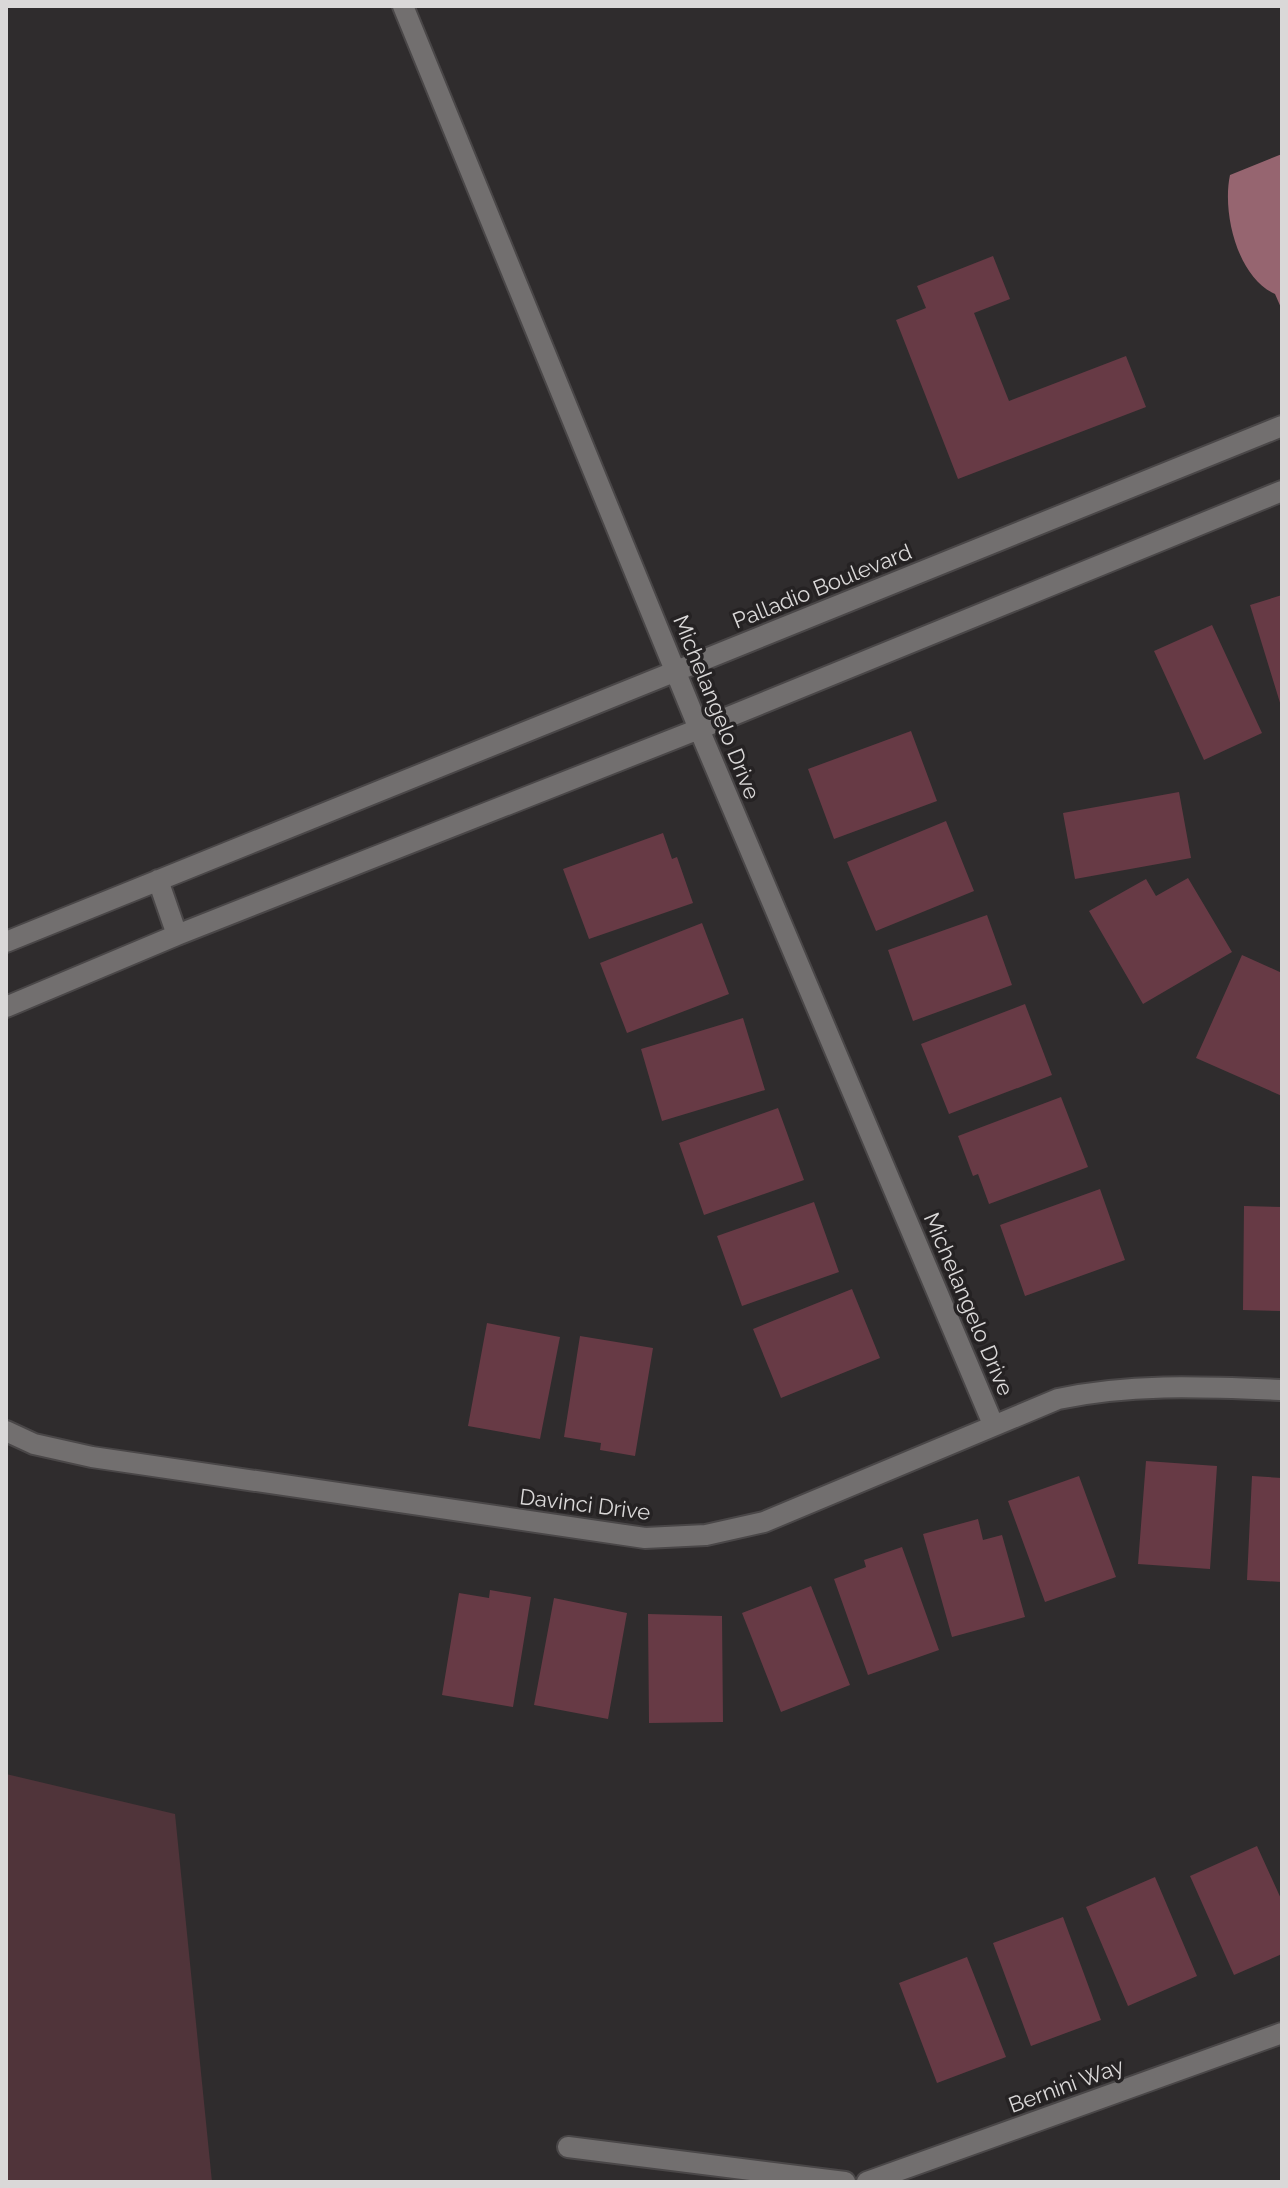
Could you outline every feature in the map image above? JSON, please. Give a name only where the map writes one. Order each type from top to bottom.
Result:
[{"type":"street","name":"Michelangelo Drive","points":[[403,6],[699,729],[993,1424]]},
{"type":"street","name":"Palladio Boulevard","points":[[6,942],[1282,426]]},
{"type":"street","points":[[6,1007],[177,935],[699,729],[1282,491]]},
{"type":"street","points":[[158,880],[177,935]]},
{"type":"street","name":"Davinci Drive","points":[[6,1431],[34,1444],[92,1457],[645,1538],[706,1535],[764,1522],[1058,1399],[1104,1389],[1152,1385],[1282,1390]]},
{"type":"street","name":"Bernini Way","points":[[867,2182],[1282,2033]]},
{"type":"street","points":[[568,2147],[845,2182]]},
{"type":"shaded area","points":[[1282,154],[1282,310],[1275,294],[1262,286],[1242,259],[1231,224],[1228,190],[1230,175]]},
{"type":"shaded area","points":[[6,1774],[175,1814],[212,2182],[6,2182]]},
{"type":"building","points":[[993,256],[1010,299],[974,313],[1009,401],[1126,356],[1146,407],[958,479],[896,320],[926,308],[917,286]]},
{"type":"building","points":[[1282,595],[1282,706],[1281,706],[1250,605]]},
{"type":"building","points":[[1212,625],[1262,733],[1204,760],[1154,651]]},
{"type":"building","points":[[911,731],[937,801],[834,839],[808,769]]},
{"type":"building","points":[[1179,792],[1191,858],[1075,879],[1063,813]]},
{"type":"building","points":[[946,821],[974,891],[876,931],[847,862]]},
{"type":"building","points":[[663,833],[672,859],[677,857],[693,903],[589,939],[563,869]]},
{"type":"building","points":[[1188,878],[1232,952],[1143,1004],[1089,911],[1146,879],[1156,896]]},
{"type":"building","points":[[987,915],[1012,985],[913,1021],[888,950]]},
{"type":"building","points":[[702,923],[729,994],[627,1033],[600,963]]},
{"type":"building","points":[[1242,955],[1282,973],[1282,1096],[1196,1058]]},
{"type":"building","points":[[1025,1004],[1052,1075],[949,1114],[921,1044]]},
{"type":"building","points":[[743,1018],[765,1090],[662,1121],[641,1049]]},
{"type":"building","points":[[1061,1097],[1088,1167],[989,1204],[978,1174],[973,1176],[958,1136]]},
{"type":"building","points":[[778,1108],[804,1180],[704,1215],[679,1143]]},
{"type":"building","points":[[1100,1189],[1125,1260],[1025,1296],[1000,1225]]},
{"type":"building","points":[[814,1202],[839,1272],[742,1306],[717,1236]]},
{"type":"building","points":[[1244,1206],[1282,1207],[1282,1311],[1243,1310]]},
{"type":"building","points":[[852,1289],[880,1358],[781,1398],[753,1329]]},
{"type":"building","points":[[487,1323],[560,1337],[540,1439],[468,1426]]},
{"type":"building","points":[[580,1336],[653,1348],[635,1456],[600,1450],[601,1443],[564,1437]]},
{"type":"building","points":[[1146,1461],[1217,1466],[1210,1569],[1138,1564]]},
{"type":"building","points":[[1079,1476],[1116,1577],[1045,1602],[1008,1501]]},
{"type":"building","points":[[1252,1476],[1282,1478],[1282,1582],[1247,1580]]},
{"type":"building","points":[[978,1519],[983,1540],[1002,1535],[1025,1617],[952,1637],[923,1534]]},
{"type":"building","points":[[902,1547],[939,1650],[868,1675],[834,1579],[866,1567],[864,1560]]},
{"type":"building","points":[[811,1586],[850,1685],[781,1712],[742,1613]]},
{"type":"building","points":[[490,1590],[531,1597],[513,1707],[442,1695],[459,1593],[489,1598]]},
{"type":"building","points":[[554,1598],[627,1613],[608,1719],[534,1705]]},
{"type":"building","points":[[648,1614],[722,1616],[723,1722],[649,1723]]},
{"type":"building","points":[[1257,1846],[1282,1901],[1282,1954],[1234,1975],[1190,1876]]},
{"type":"building","points":[[1155,1877],[1197,1976],[1128,2006],[1086,1907]]},
{"type":"building","points":[[1063,1917],[1101,2020],[1031,2046],[993,1943]]},
{"type":"building","points":[[967,1957],[1006,2057],[937,2083],[899,1983]]}]
